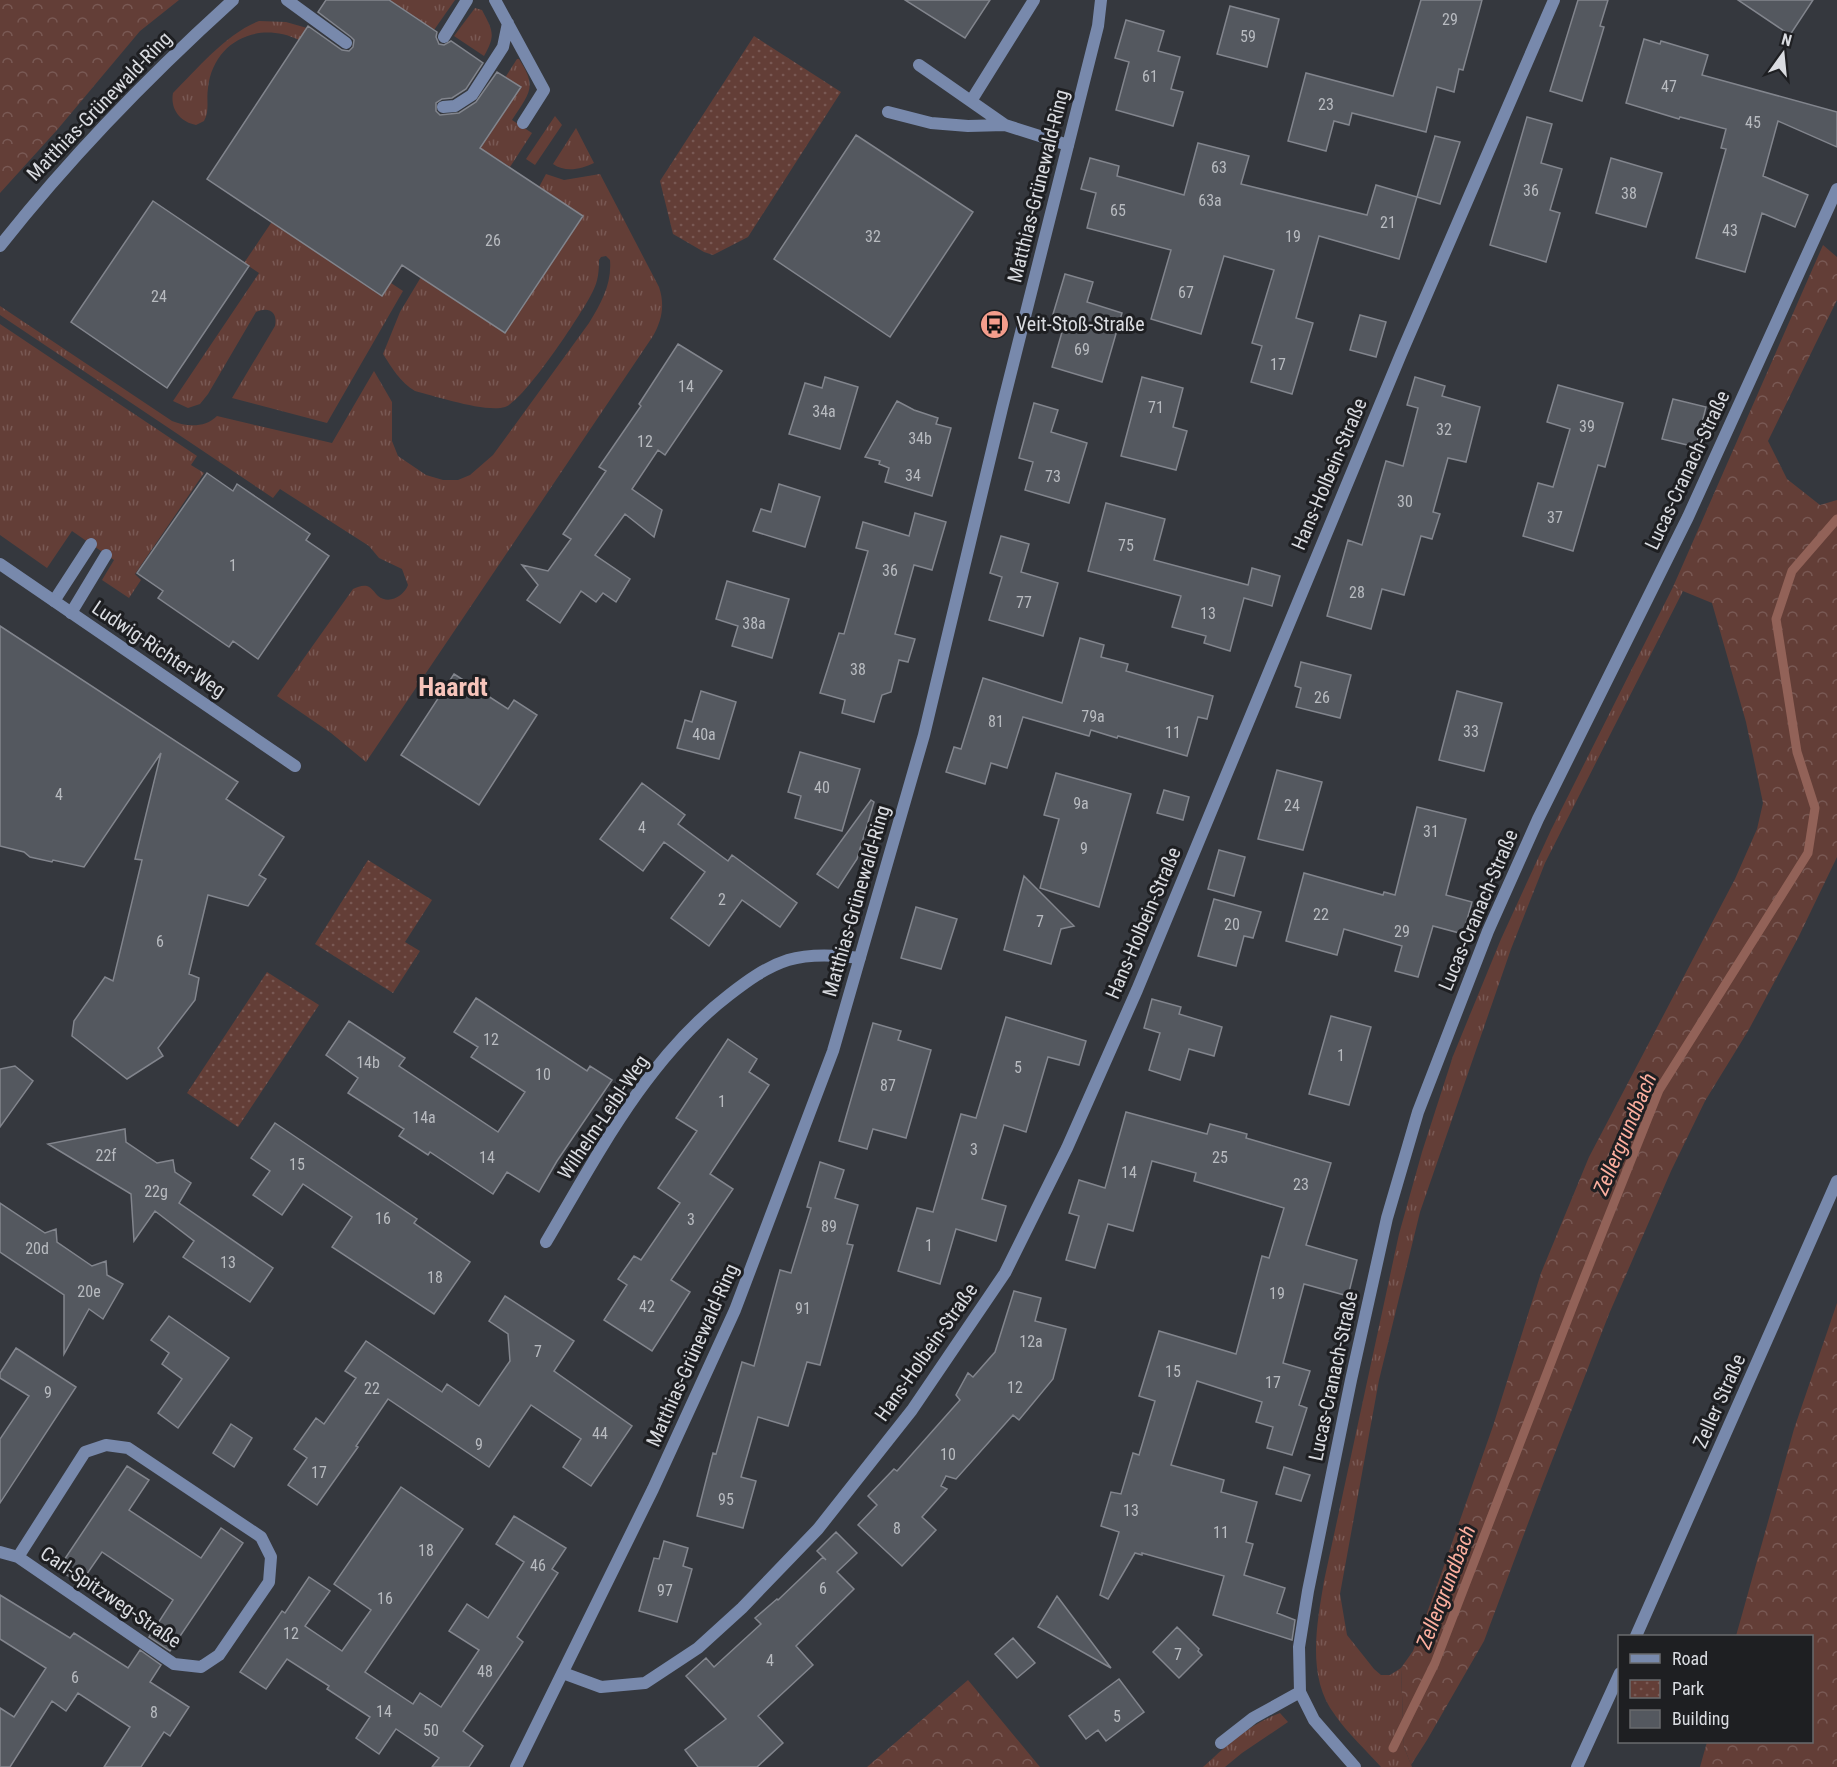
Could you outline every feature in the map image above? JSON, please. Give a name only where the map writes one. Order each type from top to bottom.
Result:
[{"type":"street","name":"Matthias-Grünewald-Ring","points":[[0,246],[31,207],[90,141],[189,40],[233,0]]},
{"type":"street","points":[[287,0],[346,43]]},
{"type":"street","points":[[444,37],[467,0]]},
{"type":"street","points":[[495,0],[544,90],[523,123]]},
{"type":"street","points":[[971,101],[1034,0]]},
{"type":"street","name":"Matthias-Grünewald-Ring","points":[[516,1767],[653,1489],[735,1310],[833,1051],[924,735],[1002,408],[1098,26],[1101,0]]},
{"type":"street","name":"Hans-Holbein-Straße","points":[[563,1673],[601,1687],[645,1683],[698,1648],[742,1608],[818,1529],[912,1410],[1005,1273],[1067,1148],[1137,990],[1401,354],[1554,0]]},
{"type":"street","points":[[442,107],[455,106],[472,95],[503,47],[508,23]]},
{"type":"street","points":[[919,65],[1005,125],[1068,145]]},
{"type":"street","points":[[888,112],[932,123],[968,126],[1005,125]]},
{"type":"street","name":"Lucas-Cranach-Straße","points":[[1355,1767],[1314,1720],[1300,1692],[1301,1637],[1329,1485],[1387,1218],[1418,1112],[1488,931],[1533,830],[1688,518],[1837,189]]},
{"type":"street","points":[[54,601],[91,544]]},
{"type":"street","points":[[71,613],[106,555]]},
{"type":"street","name":"Ludwig-Richter-Weg","points":[[0,564],[295,766]]},
{"type":"street","name":"Wilhelm-Leibl-Weg","points":[[546,1242],[642,1086],[702,1016],[751,978],[788,960],[831,955],[860,958]]},
{"type":"street","name":"Zeller Straße","points":[[1636,1635],[1837,1181]]},
{"type":"street","name":"Carl-Spitzweg-Straße","points":[[0,1552],[18,1557],[174,1664],[201,1667],[219,1655],[269,1582],[271,1557],[261,1537],[128,1448],[106,1445],[85,1452],[18,1557]]},
{"type":"street","points":[[1577,1767],[1618,1677]]},
{"type":"street","points":[[1221,1743],[1253,1718],[1300,1692]]},
{"type":"green space","points":[[0,0],[179,0],[140,31],[57,130],[0,193]]},
{"type":"green space","points":[[389,0],[455,0],[434,30]]},
{"type":"green space","points":[[475,8],[482,10],[492,33],[484,56],[454,36]]},
{"type":"green space","points":[[259,21],[286,22],[307,28],[299,40],[283,34],[253,34],[228,47],[218,58],[212,72],[204,121],[196,125],[181,118],[173,104],[173,93],[224,43]]},
{"type":"green space","points":[[754,36],[841,92],[748,237],[713,255],[673,234],[660,181]]},
{"type":"green space","points":[[517,59],[525,69],[530,84],[527,96],[512,120],[532,133],[510,167],[480,148],[391,283],[403,291],[327,423],[232,398],[275,326],[274,314],[269,310],[256,312],[200,404],[188,408],[173,401],[259,273],[244,263],[347,110],[411,154],[485,109]]},
{"type":"green space","points":[[555,116],[562,125],[535,165],[526,159]]},
{"type":"green space","points":[[576,128],[594,163],[574,169],[558,167],[553,164]]},
{"type":"green space","points":[[546,174],[564,180],[600,174],[659,287],[662,306],[659,324],[366,762],[331,733],[277,696],[353,589],[367,586],[382,599],[396,598],[408,585],[402,569],[379,558],[369,546],[280,489],[273,498],[0,315],[0,306],[172,421],[184,424],[207,423],[217,416],[332,443],[374,371],[392,402],[392,441],[398,456],[426,475],[443,480],[458,480],[470,475],[493,455],[589,323],[607,285],[610,260],[606,256],[601,257],[595,287],[578,317],[539,373],[514,401],[505,407],[473,406],[415,391],[401,379],[383,354],[400,312],[421,277],[505,333],[583,216],[539,187]]},
{"type":"green space","points":[[1823,245],[1837,257],[1837,300],[1768,441],[1787,479],[1820,505],[1837,500],[1837,857],[1798,938],[1748,1031],[1705,1101],[1671,1171],[1609,1314],[1484,1641],[1411,1765],[1404,1747],[1401,1668],[1413,1651],[1439,1580],[1493,1426],[1541,1273],[1589,1157],[1735,879],[1757,829],[1763,803],[1746,722],[1712,603],[1673,587]]},
{"type":"green space","points":[[0,324],[197,456],[191,465],[204,473],[135,574],[141,580],[129,598],[102,580],[114,560],[72,531],[47,568],[0,535]]},
{"type":"green space","points":[[1673,587],[1683,591],[1545,863],[1511,949],[1420,1212],[1379,1380],[1340,1594],[1347,1635],[1374,1669],[1381,1675],[1390,1675],[1401,1668],[1404,1747],[1412,1767],[1381,1767],[1346,1729],[1326,1700],[1320,1684],[1316,1650],[1324,1581],[1399,1234],[1453,1056],[1501,939],[1551,830]]},
{"type":"green space","points":[[368,860],[432,900],[405,942],[420,951],[393,993],[315,944]]},
{"type":"green space","points":[[267,972],[319,1005],[238,1127],[187,1093]]},
{"type":"green space","points":[[1837,1303],[1837,1767],[1700,1767],[1707,1743],[1813,1743],[1813,1635],[1736,1635],[1794,1429]]},
{"type":"green space","points":[[968,1680],[1040,1767],[867,1767]]},
{"type":"green space","points":[[1280,1713],[1288,1722],[1225,1767],[1203,1767],[1248,1729]]},
{"type":"building","points":[[326,0],[389,0],[437,32],[436,37],[439,44],[444,45],[451,41],[483,63],[466,89],[452,98],[442,99],[436,103],[436,111],[440,115],[459,113],[476,102],[497,72],[521,87],[480,148],[583,216],[505,333],[402,265],[382,296],[207,179],[308,26],[342,50],[349,51],[353,47],[354,40],[351,37],[318,12]]},
{"type":"building","points":[[905,0],[990,0],[965,38]]},
{"type":"building","points":[[1421,0],[1482,0],[1463,70],[1459,69],[1454,92],[1437,87],[1426,132],[1352,113],[1349,125],[1334,121],[1326,151],[1288,141],[1306,73],[1393,96]]},
{"type":"building","points":[[1578,0],[1608,0],[1600,26],[1604,27],[1582,101],[1550,91]]},
{"type":"building","points":[[1738,0],[1813,0],[1790,35]]},
{"type":"building","points":[[1230,6],[1279,19],[1267,67],[1217,54]]},
{"type":"building","points":[[1126,20],[1164,31],[1158,51],[1180,57],[1171,89],[1183,92],[1173,126],[1116,110],[1129,62],[1115,58]]},
{"type":"building","points":[[1644,39],[1660,44],[1661,41],[1708,55],[1702,75],[1837,112],[1837,147],[1778,121],[1763,176],[1808,195],[1795,227],[1762,213],[1745,272],[1696,258],[1726,149],[1721,148],[1726,129],[1680,117],[1679,119],[1626,103]]},
{"type":"building","points":[[1527,117],[1552,124],[1541,163],[1562,169],[1550,210],[1560,213],[1546,262],[1490,245]]},
{"type":"building","points":[[856,135],[973,212],[890,337],[774,259]]},
{"type":"building","points":[[1435,136],[1460,142],[1440,204],[1417,197]]},
{"type":"building","points":[[1198,143],[1249,156],[1241,184],[1367,215],[1376,185],[1417,197],[1399,259],[1319,236],[1296,318],[1313,323],[1292,394],[1251,382],[1262,346],[1252,343],[1274,270],[1224,256],[1201,334],[1151,319],[1171,250],[1087,228],[1096,193],[1081,189],[1090,158],[1119,166],[1117,176],[1184,195]]},
{"type":"building","points":[[1611,158],[1662,173],[1646,227],[1596,213]]},
{"type":"building","points":[[153,201],[249,266],[167,388],[71,322]]},
{"type":"building","points":[[1065,274],[1093,282],[1087,302],[1122,313],[1102,382],[1052,367],[1064,325],[1051,321]]},
{"type":"building","points":[[1360,315],[1386,322],[1376,357],[1350,350]]},
{"type":"building","points":[[678,344],[722,371],[665,455],[658,450],[632,489],[662,510],[654,537],[625,514],[595,555],[630,579],[616,602],[603,593],[596,602],[581,591],[560,623],[527,600],[538,585],[522,565],[548,571],[571,539],[563,534],[606,471],[599,467],[641,406],[639,404]]},
{"type":"building","points":[[825,377],[858,387],[840,449],[789,434],[805,383],[822,388]]},
{"type":"building","points":[[1142,377],[1183,388],[1173,427],[1187,431],[1176,470],[1121,456]]},
{"type":"building","points":[[1415,377],[1445,386],[1442,396],[1480,407],[1466,462],[1448,458],[1433,512],[1440,514],[1432,539],[1421,536],[1404,595],[1382,589],[1371,629],[1327,616],[1348,540],[1362,545],[1386,461],[1403,466],[1418,408],[1407,405]]},
{"type":"building","points":[[1558,385],[1623,403],[1605,467],[1598,465],[1573,551],[1523,536],[1538,483],[1553,487],[1570,429],[1547,422]]},
{"type":"building","points":[[1673,399],[1706,407],[1696,447],[1662,439]]},
{"type":"building","points":[[897,401],[914,410],[938,418],[936,424],[951,428],[932,496],[885,482],[889,468],[879,464],[880,461],[865,457]]},
{"type":"building","points":[[1034,403],[1058,410],[1051,432],[1087,443],[1069,503],[1025,490],[1033,462],[1019,458]]},
{"type":"building","points":[[207,473],[233,491],[237,484],[310,534],[306,540],[329,556],[258,659],[233,641],[229,647],[158,598],[163,591],[137,573]]},
{"type":"building","points":[[779,484],[820,497],[805,547],[753,531],[761,509],[771,512]]},
{"type":"building","points":[[1106,503],[1165,519],[1154,560],[1248,585],[1252,568],[1280,576],[1272,606],[1244,598],[1230,651],[1204,643],[1206,636],[1172,627],[1181,596],[1088,571]]},
{"type":"building","points":[[915,513],[946,522],[932,570],[914,565],[895,634],[915,639],[908,662],[899,660],[891,692],[882,695],[874,722],[842,713],[845,700],[820,693],[839,633],[844,634],[868,551],[856,548],[863,522],[909,536]]},
{"type":"building","points":[[1001,536],[1029,544],[1021,572],[1058,583],[1043,636],[989,620],[1002,577],[990,573]]},
{"type":"building","points":[[727,581],[789,599],[772,658],[732,646],[738,626],[716,619]]},
{"type":"building","points":[[0,626],[238,782],[226,799],[284,837],[259,875],[266,879],[248,906],[208,895],[189,974],[199,978],[195,1000],[158,1048],[163,1056],[127,1079],[72,1036],[74,1021],[105,977],[113,981],[142,860],[135,859],[161,753],[84,867],[30,857],[24,852],[0,846]]},
{"type":"building","points":[[1080,638],[1104,645],[1101,657],[1128,664],[1126,671],[1213,696],[1207,719],[1198,717],[1187,756],[1118,736],[1117,738],[1091,730],[1089,736],[1023,717],[1007,768],[991,763],[985,784],[946,772],[954,747],[961,749],[983,678],[1062,703]]},
{"type":"building","points":[[1301,662],[1351,675],[1340,718],[1296,707],[1301,688],[1295,686]]},
{"type":"building","points":[[454,674],[508,709],[514,700],[537,715],[479,805],[401,755]]},
{"type":"building","points":[[701,691],[736,702],[719,759],[677,748],[685,720],[692,722]]},
{"type":"building","points":[[1457,691],[1502,703],[1484,771],[1439,760]]},
{"type":"building","points":[[800,752],[860,769],[842,831],[795,818],[801,796],[788,792]]},
{"type":"building","points":[[1277,770],[1322,782],[1303,850],[1258,839]]},
{"type":"building","points":[[1056,773],[1131,794],[1099,907],[1040,888],[1059,819],[1044,815]]},
{"type":"building","points":[[642,783],[685,815],[678,824],[728,861],[732,855],[797,903],[780,927],[742,900],[709,946],[671,918],[705,872],[664,842],[643,871],[600,839]]},
{"type":"building","points":[[1164,790],[1189,797],[1183,820],[1157,813]]},
{"type":"building","points":[[871,800],[874,802],[857,859],[838,888],[817,874]]},
{"type":"building","points":[[1417,807],[1466,819],[1446,895],[1472,902],[1463,934],[1433,926],[1418,977],[1395,971],[1402,946],[1344,929],[1337,955],[1286,941],[1304,873],[1383,895],[1384,892],[1395,895]]},
{"type":"building","points":[[1219,850],[1245,857],[1234,896],[1208,889]]},
{"type":"building","points":[[1024,876],[1074,926],[1061,929],[1051,964],[1004,950]]},
{"type":"building","points":[[1214,899],[1261,912],[1253,938],[1244,936],[1236,966],[1198,956]]},
{"type":"building","points":[[916,907],[957,919],[941,969],[901,958]]},
{"type":"building","points":[[476,998],[587,1071],[590,1066],[612,1080],[557,1161],[539,1192],[507,1172],[493,1194],[430,1152],[428,1155],[399,1136],[404,1129],[348,1093],[358,1078],[326,1055],[349,1021],[405,1058],[399,1066],[498,1132],[525,1092],[471,1057],[478,1047],[454,1032]]},
{"type":"building","points":[[1152,999],[1181,1007],[1179,1014],[1222,1027],[1214,1056],[1189,1049],[1180,1080],[1149,1070],[1160,1033],[1144,1028]]},
{"type":"building","points":[[1331,1016],[1371,1027],[1349,1105],[1309,1094]]},
{"type":"building","points":[[1006,1017],[1086,1041],[1079,1065],[1048,1057],[1026,1132],[1004,1125],[982,1199],[1006,1206],[996,1241],[956,1229],[940,1284],[898,1271],[917,1208],[933,1212],[961,1114],[976,1118]]},
{"type":"building","points":[[873,1023],[901,1031],[898,1040],[931,1050],[906,1138],[873,1129],[867,1149],[839,1141]]},
{"type":"building","points":[[728,1039],[757,1059],[749,1072],[769,1085],[710,1174],[733,1189],[671,1280],[690,1292],[652,1351],[604,1320],[627,1285],[618,1279],[634,1256],[641,1260],[680,1203],[658,1188],[697,1131],[676,1118]]},
{"type":"building","points":[[15,1066],[33,1081],[0,1127],[0,1069]]},
{"type":"building","points":[[1126,1112],[1207,1134],[1210,1124],[1247,1134],[1246,1138],[1331,1163],[1306,1245],[1357,1260],[1348,1296],[1304,1284],[1283,1363],[1310,1371],[1299,1405],[1307,1408],[1292,1455],[1267,1448],[1273,1427],[1256,1422],[1262,1402],[1197,1381],[1171,1465],[1224,1480],[1221,1492],[1257,1502],[1246,1542],[1253,1544],[1244,1575],[1285,1588],[1277,1613],[1295,1620],[1292,1640],[1213,1615],[1224,1576],[1142,1553],[1142,1555],[1135,1553],[1108,1599],[1100,1595],[1119,1532],[1101,1526],[1111,1492],[1121,1494],[1133,1453],[1139,1455],[1155,1401],[1139,1396],[1159,1331],[1236,1354],[1262,1256],[1269,1258],[1284,1208],[1194,1181],[1196,1173],[1152,1161],[1133,1231],[1108,1224],[1095,1268],[1066,1260],[1079,1216],[1069,1213],[1079,1180],[1105,1188]]},
{"type":"building","points":[[275,1123],[417,1219],[414,1223],[470,1262],[434,1314],[332,1247],[352,1217],[303,1184],[282,1215],[253,1195],[270,1171],[251,1158]]},
{"type":"building","points":[[125,1129],[126,1142],[157,1163],[173,1160],[175,1172],[191,1183],[179,1203],[273,1268],[250,1302],[183,1257],[194,1241],[155,1211],[134,1241],[131,1194],[48,1144]]},
{"type":"building","points":[[820,1162],[844,1170],[835,1198],[858,1205],[847,1244],[853,1245],[820,1365],[807,1362],[788,1426],[758,1417],[741,1477],[756,1481],[743,1528],[697,1516],[713,1453],[716,1454],[742,1362],[754,1366],[780,1270],[791,1273],[811,1208],[807,1207]]},
{"type":"building","points":[[0,1203],[45,1233],[56,1229],[57,1242],[92,1266],[106,1261],[107,1275],[123,1284],[103,1319],[89,1309],[64,1354],[64,1295],[0,1252]]},
{"type":"building","points":[[1014,1291],[1041,1298],[1035,1321],[1066,1329],[1053,1379],[1019,1420],[1013,1415],[956,1479],[946,1476],[941,1486],[947,1489],[922,1517],[936,1530],[902,1566],[858,1525],[877,1505],[868,1496],[894,1469],[897,1471],[960,1400],[956,1395],[968,1373],[973,1377],[995,1352]]},
{"type":"building","points":[[505,1296],[574,1341],[554,1371],[632,1426],[591,1486],[563,1467],[581,1439],[531,1405],[489,1467],[388,1399],[317,1505],[288,1485],[307,1458],[294,1449],[316,1418],[324,1424],[356,1378],[345,1371],[366,1341],[442,1392],[447,1384],[479,1406],[510,1361],[508,1334],[489,1321]]},
{"type":"building","points":[[169,1316],[229,1358],[178,1428],[158,1413],[182,1379],[162,1364],[169,1353],[151,1340]]},
{"type":"building","points":[[16,1348],[76,1387],[0,1503],[0,1439],[29,1396],[0,1378],[0,1373]]},
{"type":"building","points":[[231,1424],[252,1438],[234,1467],[213,1453]]},
{"type":"building","points":[[127,1466],[149,1480],[129,1510],[201,1558],[221,1528],[243,1543],[170,1651],[149,1637],[173,1600],[102,1552],[80,1584],[58,1569]]},
{"type":"building","points":[[1284,1467],[1310,1475],[1301,1501],[1276,1494]]},
{"type":"building","points":[[401,1487],[463,1529],[365,1672],[413,1704],[420,1693],[441,1707],[479,1650],[449,1631],[467,1604],[488,1618],[524,1562],[496,1544],[514,1516],[566,1548],[552,1569],[558,1573],[517,1637],[523,1642],[463,1731],[483,1746],[469,1767],[432,1767],[439,1758],[396,1729],[379,1754],[356,1738],[370,1717],[327,1689],[329,1686],[287,1659],[266,1689],[240,1672],[282,1611],[285,1613],[309,1577],[330,1591],[305,1626],[342,1651],[371,1610],[334,1584]]},
{"type":"building","points":[[836,1532],[857,1553],[837,1572],[854,1589],[796,1646],[813,1665],[758,1716],[783,1743],[757,1767],[698,1767],[685,1750],[726,1719],[686,1676],[706,1658],[714,1667],[761,1624],[755,1618],[778,1600],[823,1557],[817,1551]]},
{"type":"building","points":[[664,1541],[688,1548],[683,1566],[692,1569],[677,1622],[639,1611],[654,1558],[659,1559]]},
{"type":"building","points":[[0,1595],[70,1638],[74,1633],[128,1668],[140,1650],[161,1665],[150,1682],[189,1707],[170,1736],[164,1732],[141,1767],[104,1767],[130,1727],[78,1693],[66,1711],[52,1701],[10,1767],[0,1767],[0,1708],[14,1717],[46,1668],[0,1639]]},
{"type":"building","points":[[1057,1596],[1111,1668],[1038,1627]]},
{"type":"building","points":[[1177,1627],[1202,1655],[1179,1678],[1153,1652]]},
{"type":"building","points":[[1013,1638],[1035,1663],[1017,1678],[995,1654]]},
{"type":"building","points":[[1119,1679],[1144,1712],[1106,1741],[1098,1730],[1086,1739],[1069,1716]]},
{"type":"waterway","name":"Zellergrundbach","points":[[1393,1748],[1435,1663],[1659,1090],[1808,853],[1815,808],[1797,752],[1776,619],[1792,571],[1837,519]]},
{"type":"place","name":"Veit-Stoß-Straße","points":[[995,324]]},
{"type":"district","name":"Haardt","points":[[453,687]]}]
